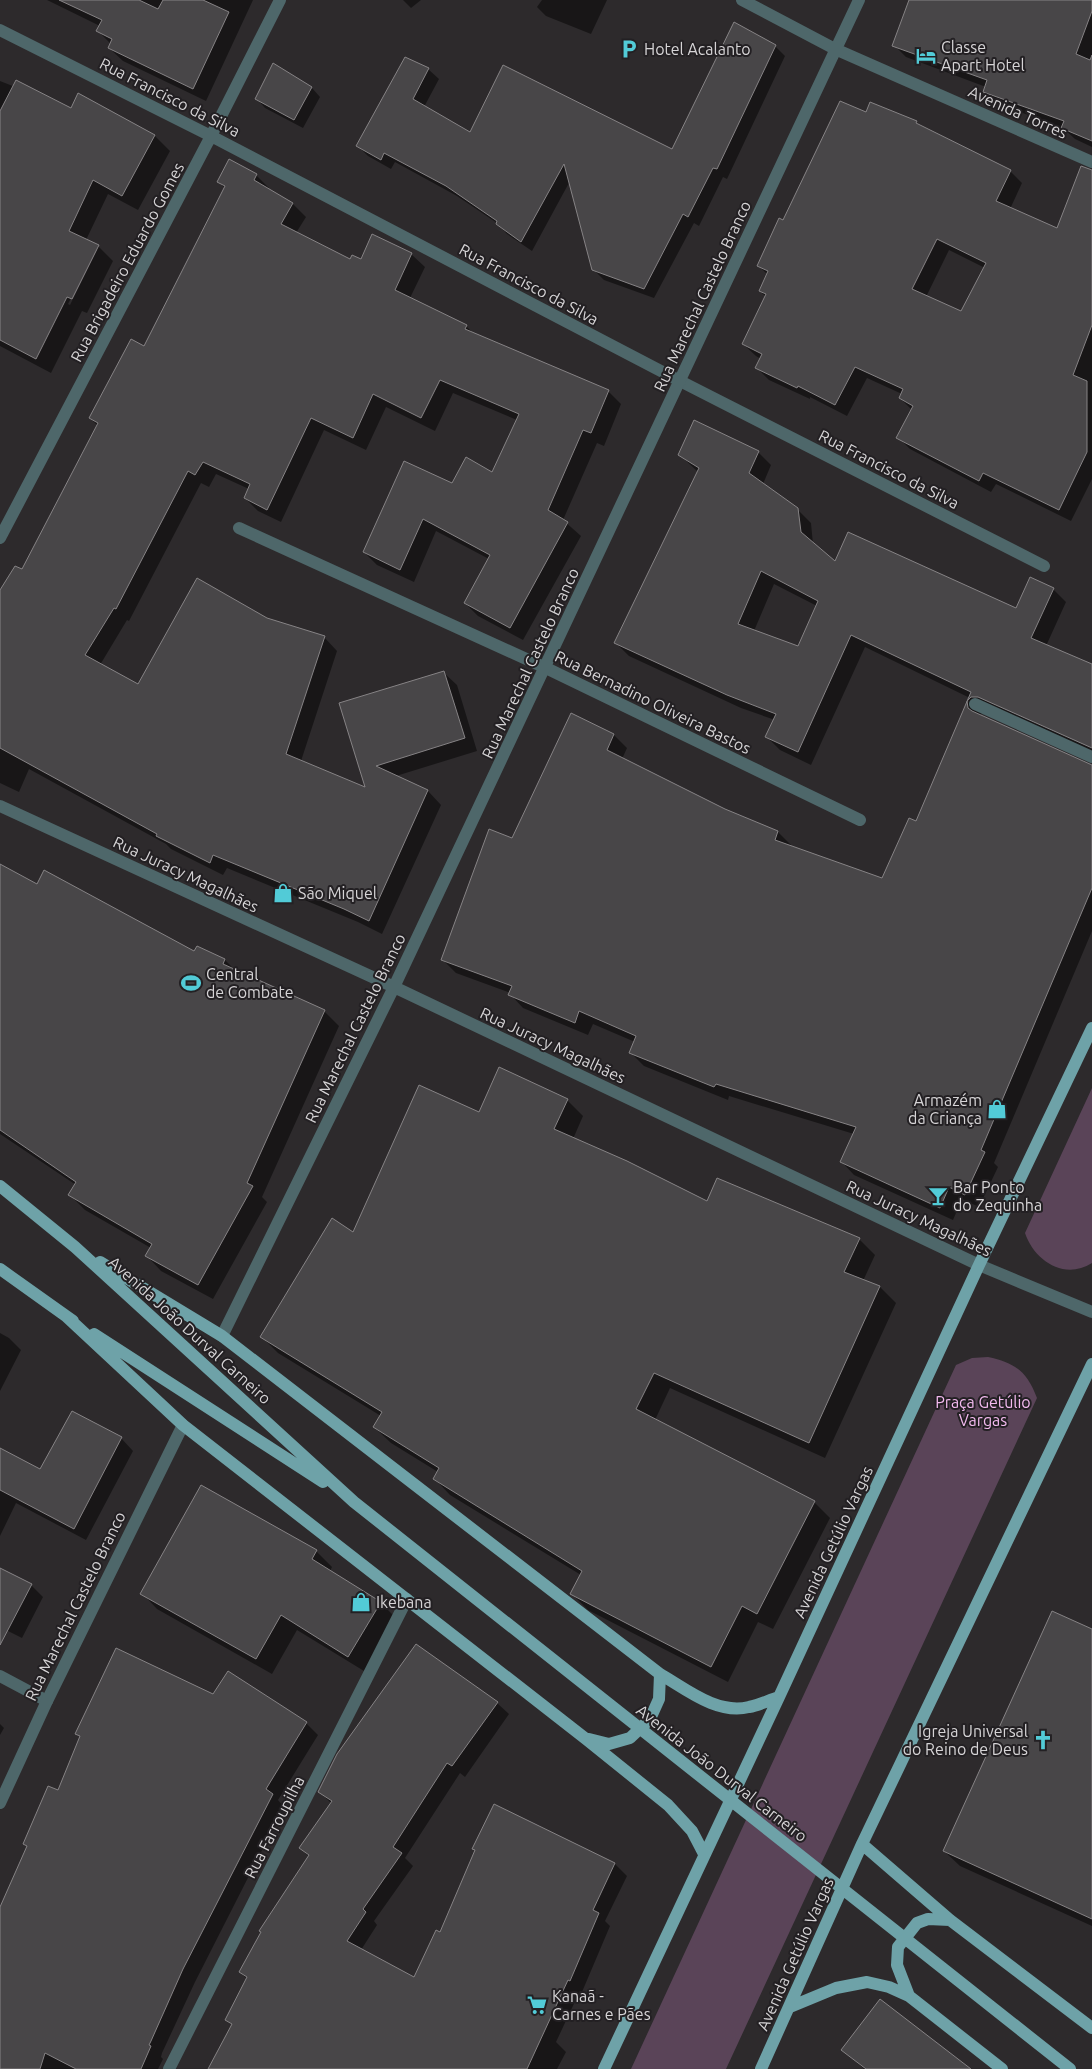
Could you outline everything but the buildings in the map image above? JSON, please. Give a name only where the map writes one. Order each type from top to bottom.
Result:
[{"type":"main road","name":"Avenida Getúlio Vargas","points":[[604,2069],[1092,1028]]},
{"type":"main road","name":"Avenida João Durval Carneiro","points":[[0,1186],[75,1247],[354,1502],[1070,2069]]},
{"type":"main road","points":[[75,1247],[222,1336],[660,1674],[708,1702],[726,1707],[748,1708],[779,1697]]},
{"type":"main road","name":"Avenida João Durval Carneiro","points":[[0,1269],[66,1316],[354,1502]]},
{"type":"main road","points":[[66,1316],[183,1425],[668,1805],[692,1831],[704,1854]]},
{"type":"main road","name":"Avenida Getúlio Vargas","points":[[761,2069],[862,1844],[1092,1364]]},
{"type":"main road","points":[[586,1739],[609,1744],[630,1738],[650,1719],[659,1699],[660,1674]]},
{"type":"main road","points":[[862,1844],[950,1920],[1092,2028]]},
{"type":"main road","points":[[909,1996],[897,1965],[898,1947],[917,1924],[928,1918],[950,1920]]},
{"type":"main road","points":[[790,2007],[836,1988],[867,1982],[889,1987],[909,1996],[1002,2069]]},
{"type":"street","name":"Rua Brigadeiro Eduardo Gomes","points":[[0,538],[212,136],[280,0]]},
{"type":"street","name":"Avenida Torres","points":[[742,0],[836,49],[1092,162]]},
{"type":"street","name":"Rua Marechal Castelo Branco","points":[[222,1336],[394,987],[546,668],[859,0]]},
{"type":"street","name":"Rua Francisco da Silva","points":[[0,30],[212,136],[680,381],[1044,566]]},
{"type":"street","name":"Rua Bernadino Oliveira Bastos","points":[[240,528],[546,668],[860,820]]},
{"type":"street","points":[[975,704],[1092,757]]},
{"type":"street","name":"Rua Juracy Magalhães","points":[[0,806],[394,987],[980,1264],[1092,1312]]},
{"type":"street","name":"Rua Marechal Castelo Branco","points":[[0,1803],[46,1701],[183,1425]]},
{"type":"street","name":"Rua Farroupilha","points":[[169,2069],[407,1599]]},
{"type":"street","points":[[0,1676],[46,1701]]},
{"type":"green space","points":[[1092,1088],[1092,1263],[1071,1270],[1061,1269],[1051,1265],[1035,1252],[1025,1233]]},
{"type":"green space","name":"Praça Getúlio Vargas","points":[[988,1357],[1006,1362],[1019,1370],[1029,1381],[1037,1398],[726,2069],[631,2069],[956,1365],[972,1358]]},
{"type":"place","name":"Hotel Acalanto","points":[[629,49]]},
{"type":"place","name":"Classe Apart Hotel","points":[[926,56]]},
{"type":"place","name":"São Miquel","points":[[283,893]]},
{"type":"place","name":"Central de Combate","points":[[191,983]]},
{"type":"place","name":"Armazém da Criança","points":[[997,1109]]},
{"type":"place","name":"Bar Ponto do Zequinha","points":[[938,1196]]},
{"type":"place","name":"Ikebana","points":[[361,1602]]},
{"type":"place","name":"Igreja Universal do Reino de Deus","points":[[1043,1740]]},
{"type":"place","name":"Kanaã - Carnes e Pães","points":[[537,2005]]}]
